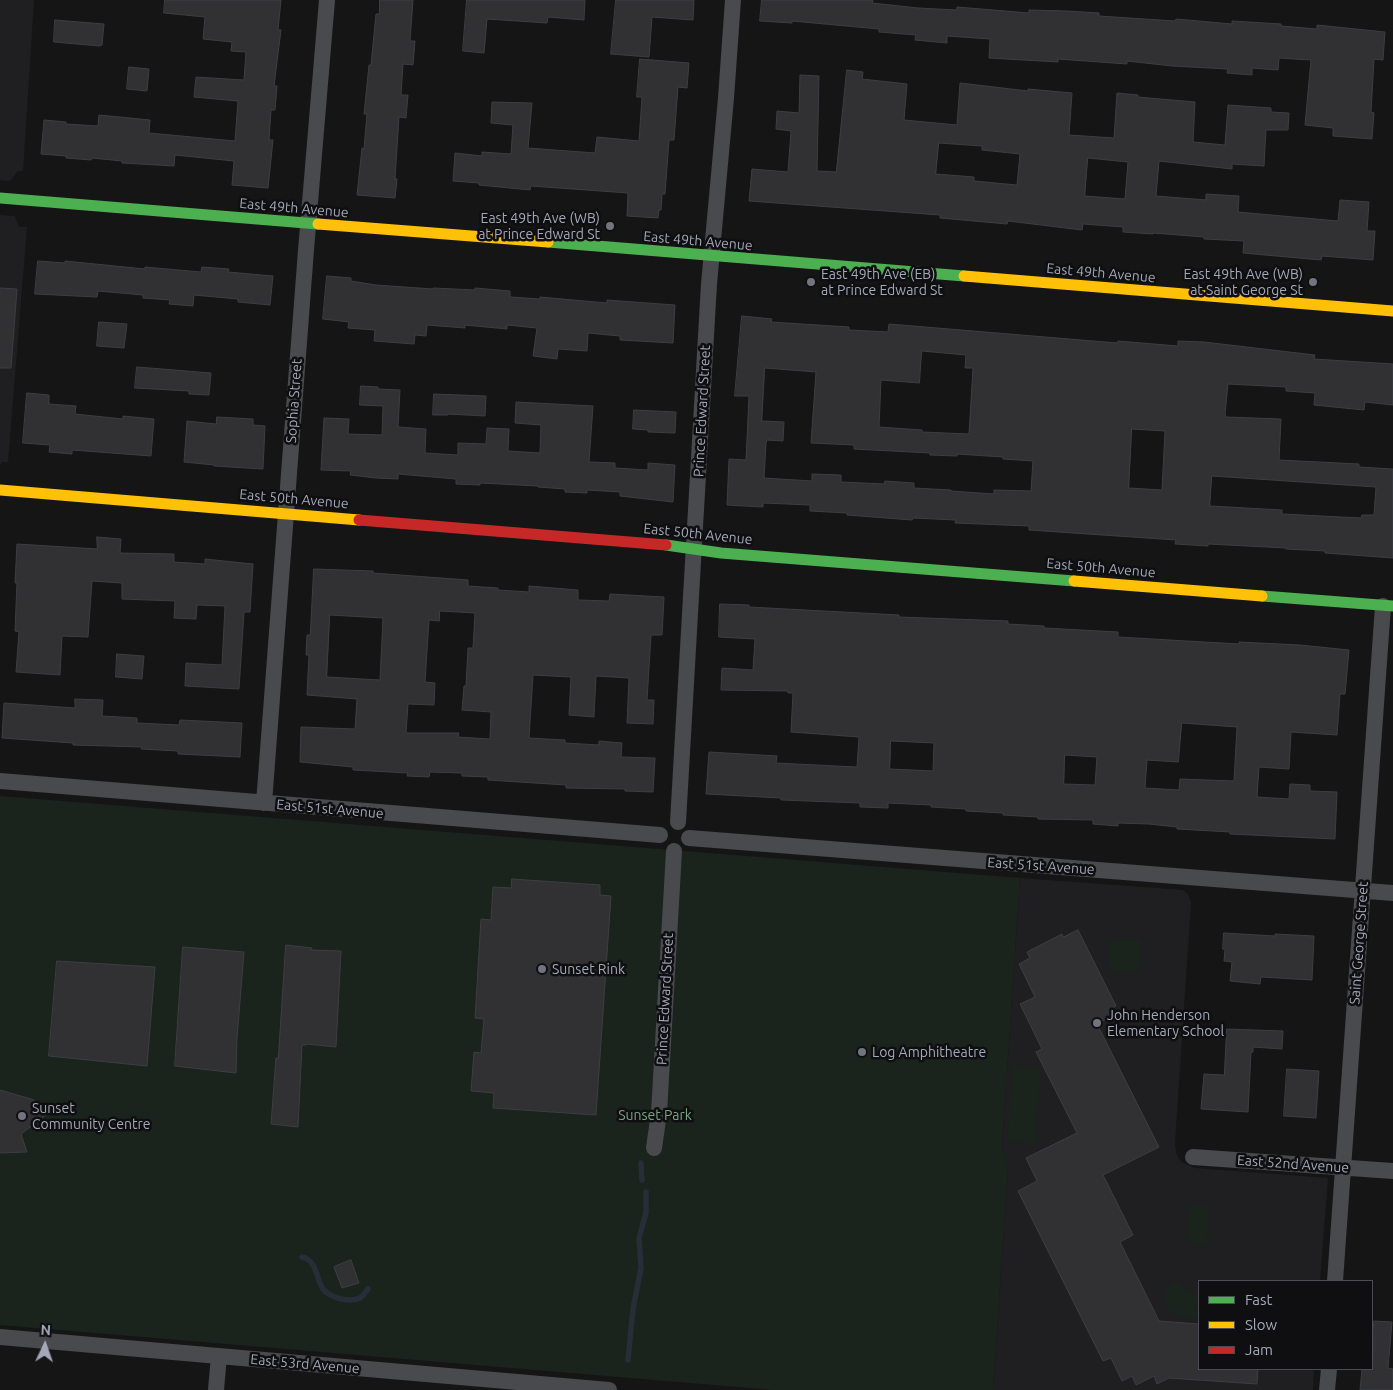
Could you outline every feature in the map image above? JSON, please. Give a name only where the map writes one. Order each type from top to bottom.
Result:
[{"type":"street","name":"Sophia Street","points":[[264,803],[327,0]]},
{"type":"street","name":"Prince Edward Street","points":[[678,822],[711,257],[733,0]]},
{"type":"street","name":"East 49th Avenue","points":[[0,198],[1393,311]]},
{"type":"street","name":"East 50th Avenue","points":[[0,490],[667,544],[721,553],[1388,606]]},
{"type":"street","name":"Saint George Street","points":[[1335,1280],[1362,890],[1388,606]]},
{"type":"street","name":"East 51st Avenue","points":[[0,781],[660,835]]},
{"type":"street","points":[[678,822],[688,829],[690,838],[686,846],[674,851],[666,848],[660,835],[664,826],[668,823],[678,822]]},
{"type":"street","name":"East 51st Avenue","points":[[690,838],[1393,893]]},
{"type":"street","name":"Prince Edward Street","points":[[654,1148],[659,1113],[674,851]]},
{"type":"street","name":"East 52nd Avenue","points":[[1193,1157],[1393,1171]]},
{"type":"street","name":"East 53rd Avenue","points":[[0,1337],[610,1390]]},
{"type":"street","points":[[216,1390],[219,1356]]},
{"type":"street","points":[[1327,1390],[1329,1370]]},
{"type":"shaded area","points":[[0,0],[34,0],[23,171],[18,171],[8,181],[0,180]]},
{"type":"shaded area","points":[[0,215],[15,216],[19,227],[27,227],[8,462],[2,462],[0,466]]},
{"type":"shaded area","name":"John Henderson Elementary School","points":[[1020,878],[1183,890],[1188,894],[1191,903],[1175,1143],[1176,1153],[1181,1162],[1195,1168],[1328,1178],[1320,1280],[1198,1280],[1198,1370],[1314,1370],[1313,1390],[993,1390],[1008,1168],[1002,1147]]},
{"type":"green space","name":"Sunset Park","points":[[0,796],[1020,878],[1002,1147],[1008,1168],[993,1390],[773,1390],[0,1325]]},
{"type":"green space","points":[[1137,938],[1141,941],[1142,967],[1139,971],[1113,972],[1109,970],[1108,942],[1111,939]]},
{"type":"green space","points":[[1012,1066],[1041,1068],[1036,1144],[1007,1142]]},
{"type":"green space","points":[[1189,1204],[1209,1205],[1207,1245],[1187,1244]]},
{"type":"green space","points":[[1176,1281],[1198,1299],[1198,1319],[1175,1317],[1163,1303],[1165,1291]]},
{"type":"building","points":[[165,0],[281,0],[278,30],[281,30],[274,86],[277,86],[275,110],[271,110],[269,140],[273,140],[268,188],[232,185],[234,161],[175,155],[174,166],[122,163],[122,161],[92,158],[91,160],[66,158],[66,156],[41,154],[44,120],[66,122],[66,124],[98,126],[99,115],[150,120],[149,133],[235,141],[238,101],[194,97],[196,77],[244,80],[246,52],[231,51],[232,42],[203,39],[205,17],[164,13]]},
{"type":"building","points":[[380,0],[413,0],[410,41],[415,41],[413,65],[403,64],[401,95],[408,95],[406,118],[399,117],[395,198],[357,195],[362,148],[364,149],[367,114],[364,114],[369,65],[371,65],[376,14],[379,14]]},
{"type":"building","points":[[467,0],[585,0],[584,20],[548,17],[547,23],[487,19],[484,53],[463,51]]},
{"type":"building","points":[[616,0],[694,0],[693,20],[652,17],[649,57],[611,54]]},
{"type":"building","points":[[762,0],[873,0],[872,3],[918,8],[957,10],[957,7],[1029,13],[1029,10],[1067,11],[1099,13],[1099,16],[1175,21],[1176,19],[1232,24],[1232,21],[1281,24],[1281,26],[1317,29],[1317,25],[1385,32],[1383,60],[1374,59],[1371,112],[1374,113],[1372,139],[1333,136],[1333,128],[1305,125],[1311,60],[1279,58],[1278,70],[1252,68],[1252,75],[1227,73],[1228,69],[1127,61],[1127,64],[1058,59],[1058,62],[989,58],[990,39],[947,36],[947,43],[915,40],[916,35],[879,32],[879,29],[792,21],[792,23],[760,21]]},
{"type":"building","points":[[55,20],[104,24],[102,45],[54,42]]},
{"type":"building","points":[[640,59],[689,63],[687,88],[678,87],[674,140],[669,140],[665,194],[662,194],[661,210],[659,210],[658,218],[627,216],[628,193],[531,186],[530,190],[453,181],[455,153],[482,156],[482,152],[511,154],[513,125],[491,123],[492,102],[532,103],[528,148],[595,153],[597,137],[639,141],[642,97],[637,97]]},
{"type":"building","points":[[129,67],[149,69],[147,91],[127,89]]},
{"type":"building","points":[[847,70],[863,72],[862,79],[907,84],[904,120],[957,125],[960,83],[1028,91],[1028,89],[1072,93],[1069,135],[1114,138],[1117,93],[1138,95],[1138,97],[1195,102],[1193,142],[1225,145],[1228,105],[1271,108],[1271,112],[1289,113],[1288,130],[1266,130],[1264,166],[1232,164],[1232,169],[1159,161],[1156,196],[1206,200],[1206,194],[1239,196],[1238,212],[1338,221],[1340,200],[1369,202],[1367,231],[1375,231],[1373,260],[1322,256],[1321,260],[1243,253],[1244,241],[1123,232],[1123,227],[1083,224],[1082,230],[1008,221],[1007,224],[940,218],[940,215],[749,201],[752,169],[788,172],[791,131],[776,129],[777,111],[799,113],[800,75],[819,76],[817,171],[836,172]],"holes":[[[939,143],[982,146],[982,150],[1020,154],[1017,185],[974,181],[974,177],[936,174]],[[1088,158],[1128,162],[1125,199],[1085,196]]]},
{"type":"building","points":[[38,261],[65,263],[65,261],[145,269],[145,267],[201,272],[202,267],[229,269],[228,272],[273,276],[270,305],[238,302],[238,299],[194,295],[193,306],[169,304],[170,300],[143,298],[143,295],[98,291],[97,297],[35,294]]},
{"type":"building","points":[[327,276],[351,278],[351,281],[376,285],[510,291],[510,297],[540,299],[540,297],[607,303],[607,300],[675,305],[673,343],[620,340],[620,336],[588,333],[587,351],[558,349],[557,359],[533,356],[537,328],[507,325],[507,329],[465,325],[465,328],[427,325],[426,336],[415,335],[414,344],[374,341],[375,330],[348,328],[349,322],[323,319]]},
{"type":"building","points":[[0,288],[17,289],[11,368],[0,368]]},
{"type":"building","points":[[742,316],[772,319],[771,322],[849,327],[849,330],[888,332],[889,324],[1117,343],[1118,341],[1178,346],[1178,341],[1204,342],[1315,355],[1314,359],[1393,364],[1393,405],[1365,402],[1364,410],[1314,405],[1315,393],[1286,391],[1286,387],[1228,384],[1225,414],[1226,417],[1281,419],[1279,460],[1359,464],[1359,467],[1393,469],[1393,558],[1286,548],[1175,544],[1176,540],[1029,530],[1029,526],[955,523],[956,520],[913,518],[912,520],[847,515],[847,513],[810,511],[810,505],[763,503],[763,507],[727,505],[729,459],[746,460],[749,396],[735,396]],"holes":[[[922,351],[966,355],[965,368],[973,368],[969,434],[922,432],[922,430],[879,427],[881,380],[919,383]],[[765,368],[816,372],[811,443],[854,445],[854,449],[930,453],[930,455],[957,456],[957,454],[1003,457],[1003,459],[1033,461],[1031,491],[994,490],[994,494],[914,488],[914,483],[885,481],[884,484],[841,482],[841,475],[812,474],[812,481],[764,478],[767,440],[783,441],[784,422],[762,421]],[[1132,429],[1165,431],[1162,490],[1129,488]],[[1212,476],[1376,487],[1374,515],[1362,515],[1361,518],[1282,514],[1282,510],[1210,506]]]},
{"type":"building","points":[[99,322],[127,324],[124,348],[97,346]]},
{"type":"building","points":[[137,367],[211,373],[209,395],[189,394],[189,391],[135,388]]},
{"type":"building","points":[[361,386],[400,390],[398,427],[426,429],[425,453],[458,455],[458,443],[486,444],[487,428],[509,429],[508,451],[540,453],[541,425],[515,423],[516,402],[593,406],[589,462],[615,463],[615,468],[648,470],[648,463],[675,465],[673,502],[620,496],[620,492],[587,490],[587,493],[565,492],[565,489],[538,486],[480,483],[480,485],[456,484],[456,479],[398,474],[398,479],[376,478],[350,475],[351,471],[321,470],[324,418],[349,419],[348,434],[382,435],[383,406],[360,405]]},
{"type":"building","points":[[27,393],[49,395],[49,404],[76,406],[75,414],[123,419],[123,416],[154,419],[151,456],[72,450],[72,454],[49,452],[50,445],[23,443]]},
{"type":"building","points":[[434,394],[486,396],[485,416],[433,415]]},
{"type":"building","points":[[634,410],[676,412],[675,433],[648,432],[648,430],[633,429]]},
{"type":"building","points":[[217,417],[253,419],[253,425],[265,426],[263,469],[184,462],[187,421],[216,424]]},
{"type":"building","points":[[97,537],[121,539],[120,553],[174,554],[174,562],[205,564],[205,559],[253,564],[250,612],[244,612],[239,689],[185,686],[186,663],[222,665],[225,606],[197,605],[196,619],[174,618],[175,601],[122,599],[122,583],[92,581],[88,637],[62,636],[60,675],[16,672],[19,632],[15,631],[17,544],[97,549]]},
{"type":"building","points":[[314,569],[373,571],[373,573],[468,580],[468,586],[498,588],[498,590],[529,592],[529,586],[578,590],[578,600],[609,601],[610,594],[664,597],[662,635],[651,635],[647,700],[654,700],[653,724],[627,723],[629,678],[596,676],[594,717],[569,715],[571,677],[533,675],[529,738],[565,740],[565,743],[599,745],[599,741],[622,743],[621,757],[655,758],[653,792],[625,791],[625,789],[566,788],[566,785],[488,780],[488,777],[462,776],[462,773],[430,772],[429,777],[407,776],[408,773],[353,770],[353,767],[300,762],[301,727],[355,729],[357,699],[307,695],[309,655],[306,655],[307,635],[310,635]],"holes":[[[440,611],[475,613],[473,648],[468,648],[466,686],[464,686],[462,710],[491,712],[490,739],[458,737],[459,733],[406,733],[408,704],[434,705],[435,683],[425,682],[429,620],[439,621]],[[330,615],[383,618],[380,680],[327,677]]]},
{"type":"building","points":[[720,604],[899,615],[899,617],[1008,621],[1008,624],[1044,626],[1044,628],[1118,632],[1118,637],[1239,644],[1239,642],[1300,645],[1349,650],[1345,694],[1340,694],[1337,735],[1291,732],[1289,769],[1259,767],[1257,797],[1289,799],[1290,784],[1310,785],[1310,791],[1337,792],[1335,839],[1230,834],[1230,832],[1177,829],[1177,827],[1149,824],[1118,823],[1118,826],[1093,824],[1093,820],[1038,819],[1038,817],[1003,815],[1003,813],[931,807],[931,805],[888,803],[888,808],[860,807],[860,803],[781,800],[781,798],[706,794],[709,752],[777,756],[776,763],[857,767],[859,737],[791,732],[793,693],[788,693],[788,691],[721,690],[722,668],[753,670],[755,639],[719,637]],"holes":[[[1182,723],[1237,727],[1234,781],[1180,779],[1179,790],[1145,788],[1147,760],[1178,762]],[[891,741],[934,743],[933,771],[890,769]],[[1065,755],[1097,757],[1095,785],[1064,784]]]},
{"type":"building","points":[[117,654],[144,656],[142,679],[116,677]]},
{"type":"building","points":[[75,699],[103,700],[102,716],[137,718],[137,723],[179,725],[180,720],[242,723],[240,757],[178,754],[178,751],[141,749],[142,747],[73,745],[73,743],[2,738],[4,703],[75,708]]},
{"type":"building","name":"Sunset Rink","points":[[512,879],[600,885],[600,895],[611,896],[596,1115],[493,1108],[494,1093],[471,1091],[474,1052],[481,1053],[484,1019],[475,1018],[481,919],[491,920],[493,887],[511,888]]},
{"type":"building","points":[[1078,930],[1116,1006],[1109,1010],[1112,1016],[1097,1024],[1159,1147],[1103,1175],[1133,1235],[1120,1242],[1159,1321],[1198,1324],[1198,1370],[1258,1370],[1257,1384],[1169,1378],[1157,1384],[1154,1376],[1136,1385],[1132,1376],[1122,1381],[1111,1358],[1103,1361],[1018,1191],[1037,1181],[1026,1158],[1077,1133],[1036,1052],[1042,1049],[1020,1004],[1035,997],[1019,964],[1030,958],[1027,952],[1062,934],[1063,937]]},
{"type":"building","points":[[1224,933],[1314,936],[1312,980],[1261,977],[1260,984],[1230,981],[1232,962],[1224,961]]},
{"type":"building","points":[[286,945],[312,948],[311,950],[341,951],[336,1047],[302,1045],[298,1127],[271,1124]]},
{"type":"building","points":[[183,947],[244,952],[236,1073],[175,1066]]},
{"type":"building","points":[[57,961],[155,967],[147,1066],[49,1056]]},
{"type":"building","points":[[1227,1029],[1283,1031],[1282,1049],[1253,1047],[1253,1052],[1251,1052],[1248,1112],[1201,1109],[1204,1074],[1224,1075]]},
{"type":"building","points":[[1287,1069],[1319,1071],[1316,1118],[1284,1116]]},
{"type":"building","name":"Sunset Community Centre","points":[[0,1090],[31,1099],[54,1109],[21,1134],[27,1152],[0,1153]]},
{"type":"building","points":[[351,1260],[359,1283],[342,1288],[334,1267]]},
{"type":"building","points":[[1374,1321],[1392,1322],[1388,1368],[1393,1369],[1393,1390],[1360,1390],[1362,1370],[1373,1370]]},
{"type":"waterway","points":[[641,1163],[642,1180]]},
{"type":"waterway","points":[[628,1360],[633,1309],[641,1268],[639,1238],[646,1213],[646,1192]]},
{"type":"waterway","points":[[302,1257],[311,1262],[323,1289],[330,1295],[351,1300],[361,1297],[368,1289]]},
{"type":"traffic: fast","points":[[0,198],[318,224]]},
{"type":"traffic: fast","points":[[548,242],[964,276]]},
{"type":"traffic: fast","points":[[666,545],[721,553],[1074,581]]},
{"type":"traffic: fast","points":[[1262,596],[1393,606]]},
{"type":"traffic: slow","points":[[318,224],[548,242]]},
{"type":"traffic: slow","points":[[964,276],[1393,311]]},
{"type":"traffic: slow","points":[[0,490],[359,520]]},
{"type":"traffic: slow","points":[[1074,581],[1262,596]]},
{"type":"traffic: jam","points":[[359,520],[666,545]]},
{"type":"place","name":"East 49th Ave (WB) at Prince Edward St","points":[[610,226]]},
{"type":"place","name":"East 49th Ave (EB) at Prince Edward St","points":[[811,282]]},
{"type":"place","name":"East 49th Ave (WB) at Saint George St","points":[[1313,282]]},
{"type":"place","name":"Sunset Rink","points":[[542,969]]},
{"type":"place","name":"John Henderson Elementary School","points":[[1097,1023]]},
{"type":"place","name":"Log Amphitheatre","points":[[862,1052]]},
{"type":"place","name":"Sunset Community Centre","points":[[22,1116]]}]
